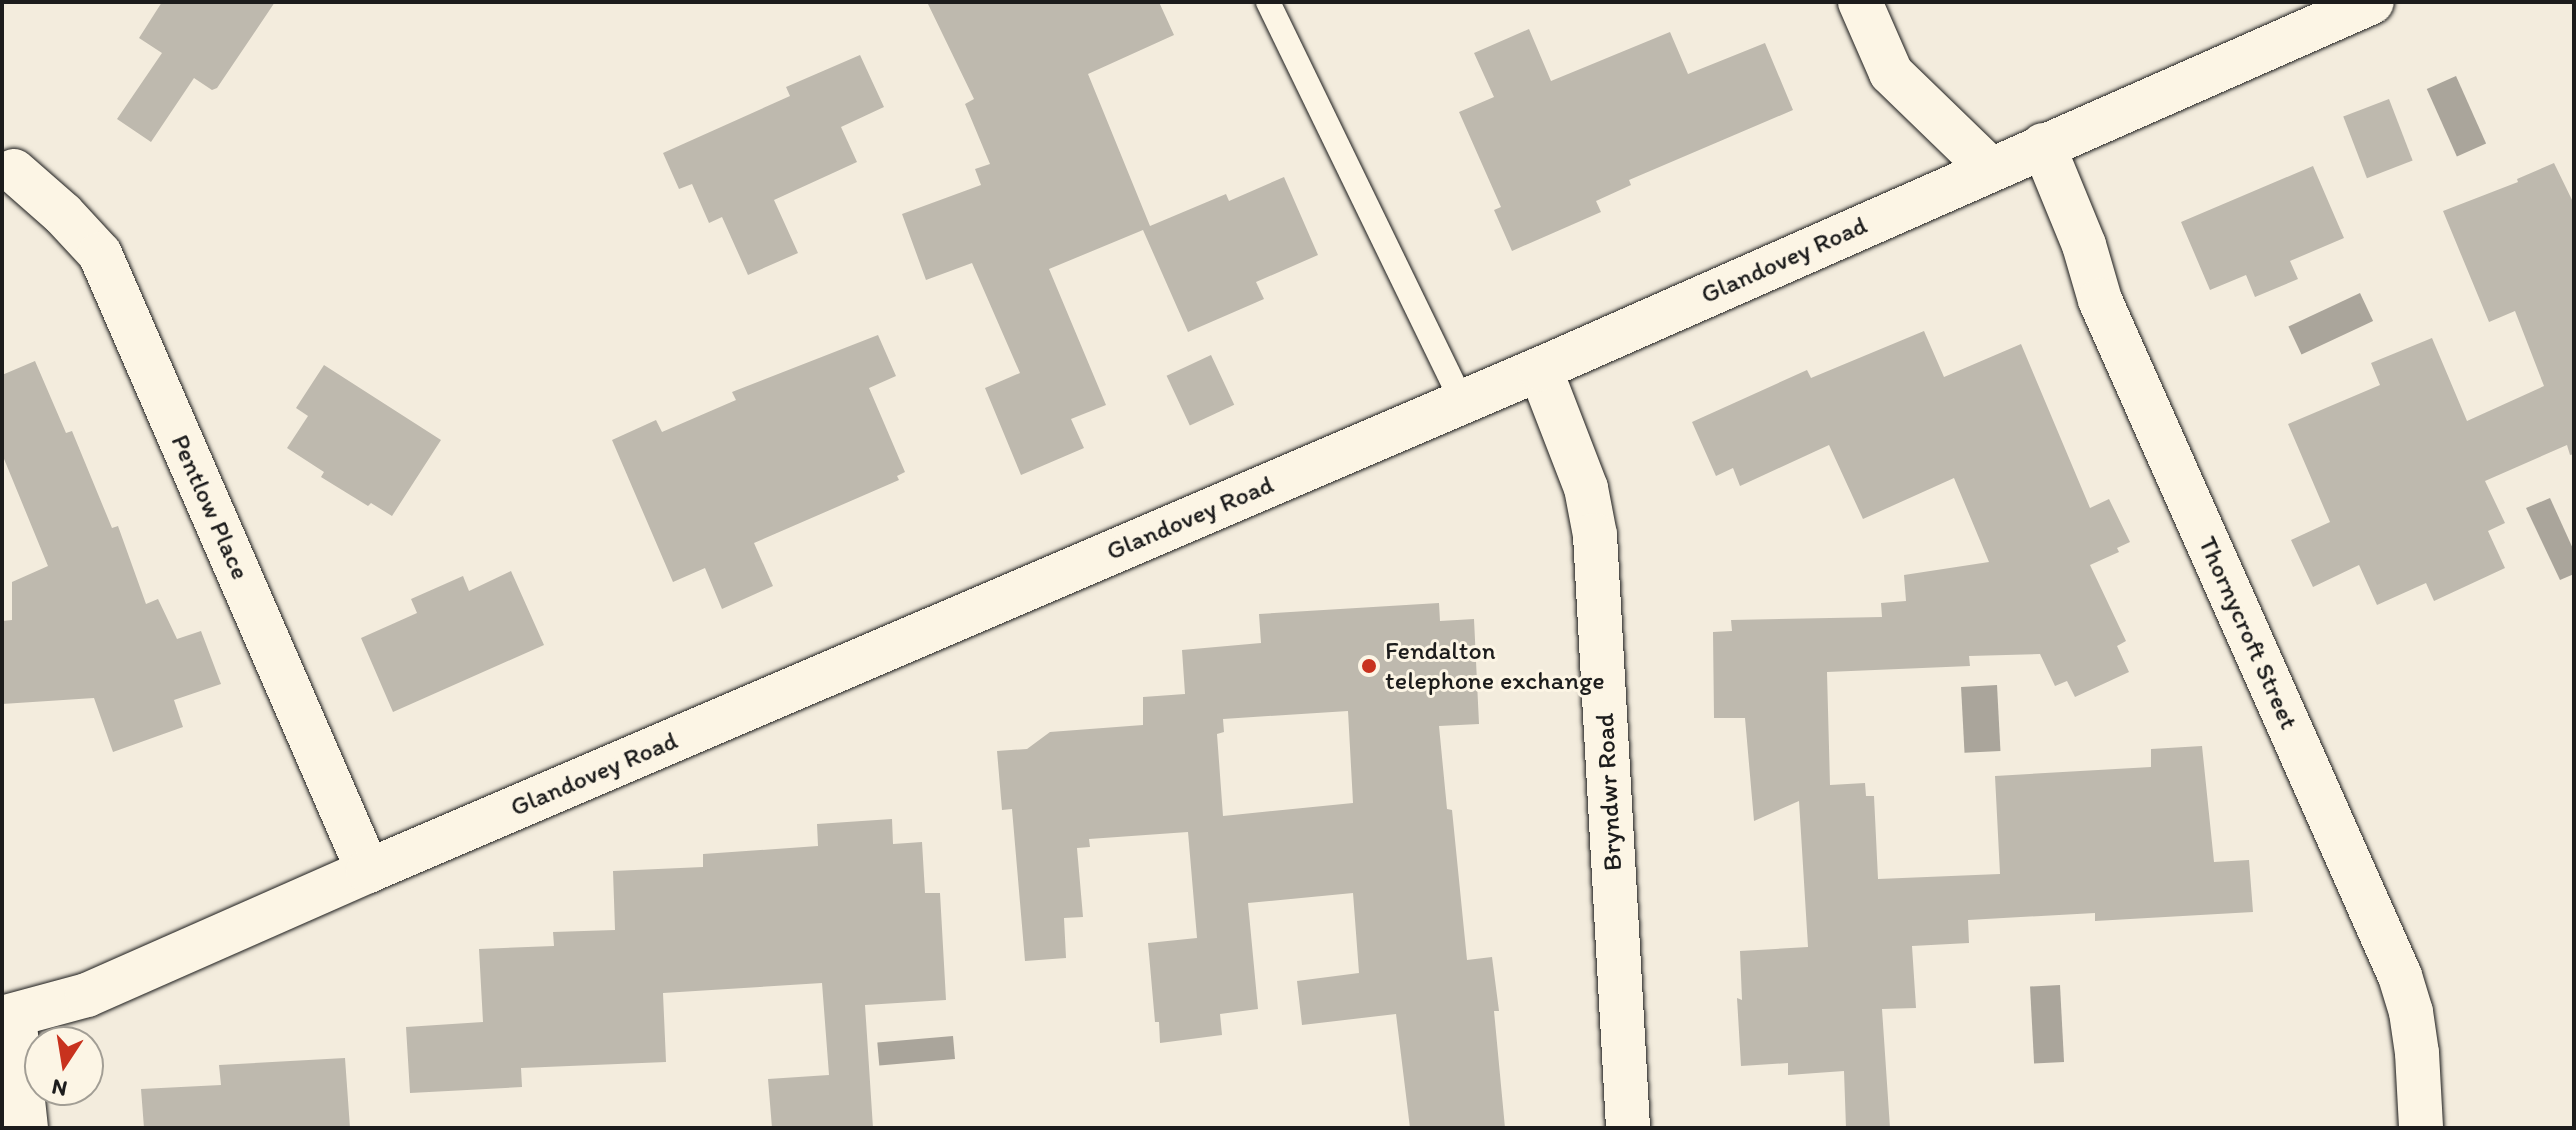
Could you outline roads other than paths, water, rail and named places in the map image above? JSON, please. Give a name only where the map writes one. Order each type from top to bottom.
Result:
[{"type":"street","points":[[1860,2],[1891,73],[1990,169]]},
{"type":"street","name":"Glandovey Road","points":[[8,1017],[87,995],[368,871],[1540,369],[2372,2]]},
{"type":"street","name":"Thornycroft Street","points":[[2043,145],[2084,245],[2100,300],[2400,976],[2411,1012],[2417,1053],[2421,1128]]},
{"type":"street","name":"Pentlow Place","points":[[14,171],[63,214],[100,254],[368,871]]},
{"type":"street","name":"Bryndwr Road","points":[[1540,369],[1586,488],[1595,535],[1628,1128]]},
{"type":"street","points":[[8,1017],[26,1128]]},
{"type":"lane","points":[[1268,2],[1462,402]]},
{"type":"place","name":"Fendalton telephone exchange","points":[[1369,666]]}]
